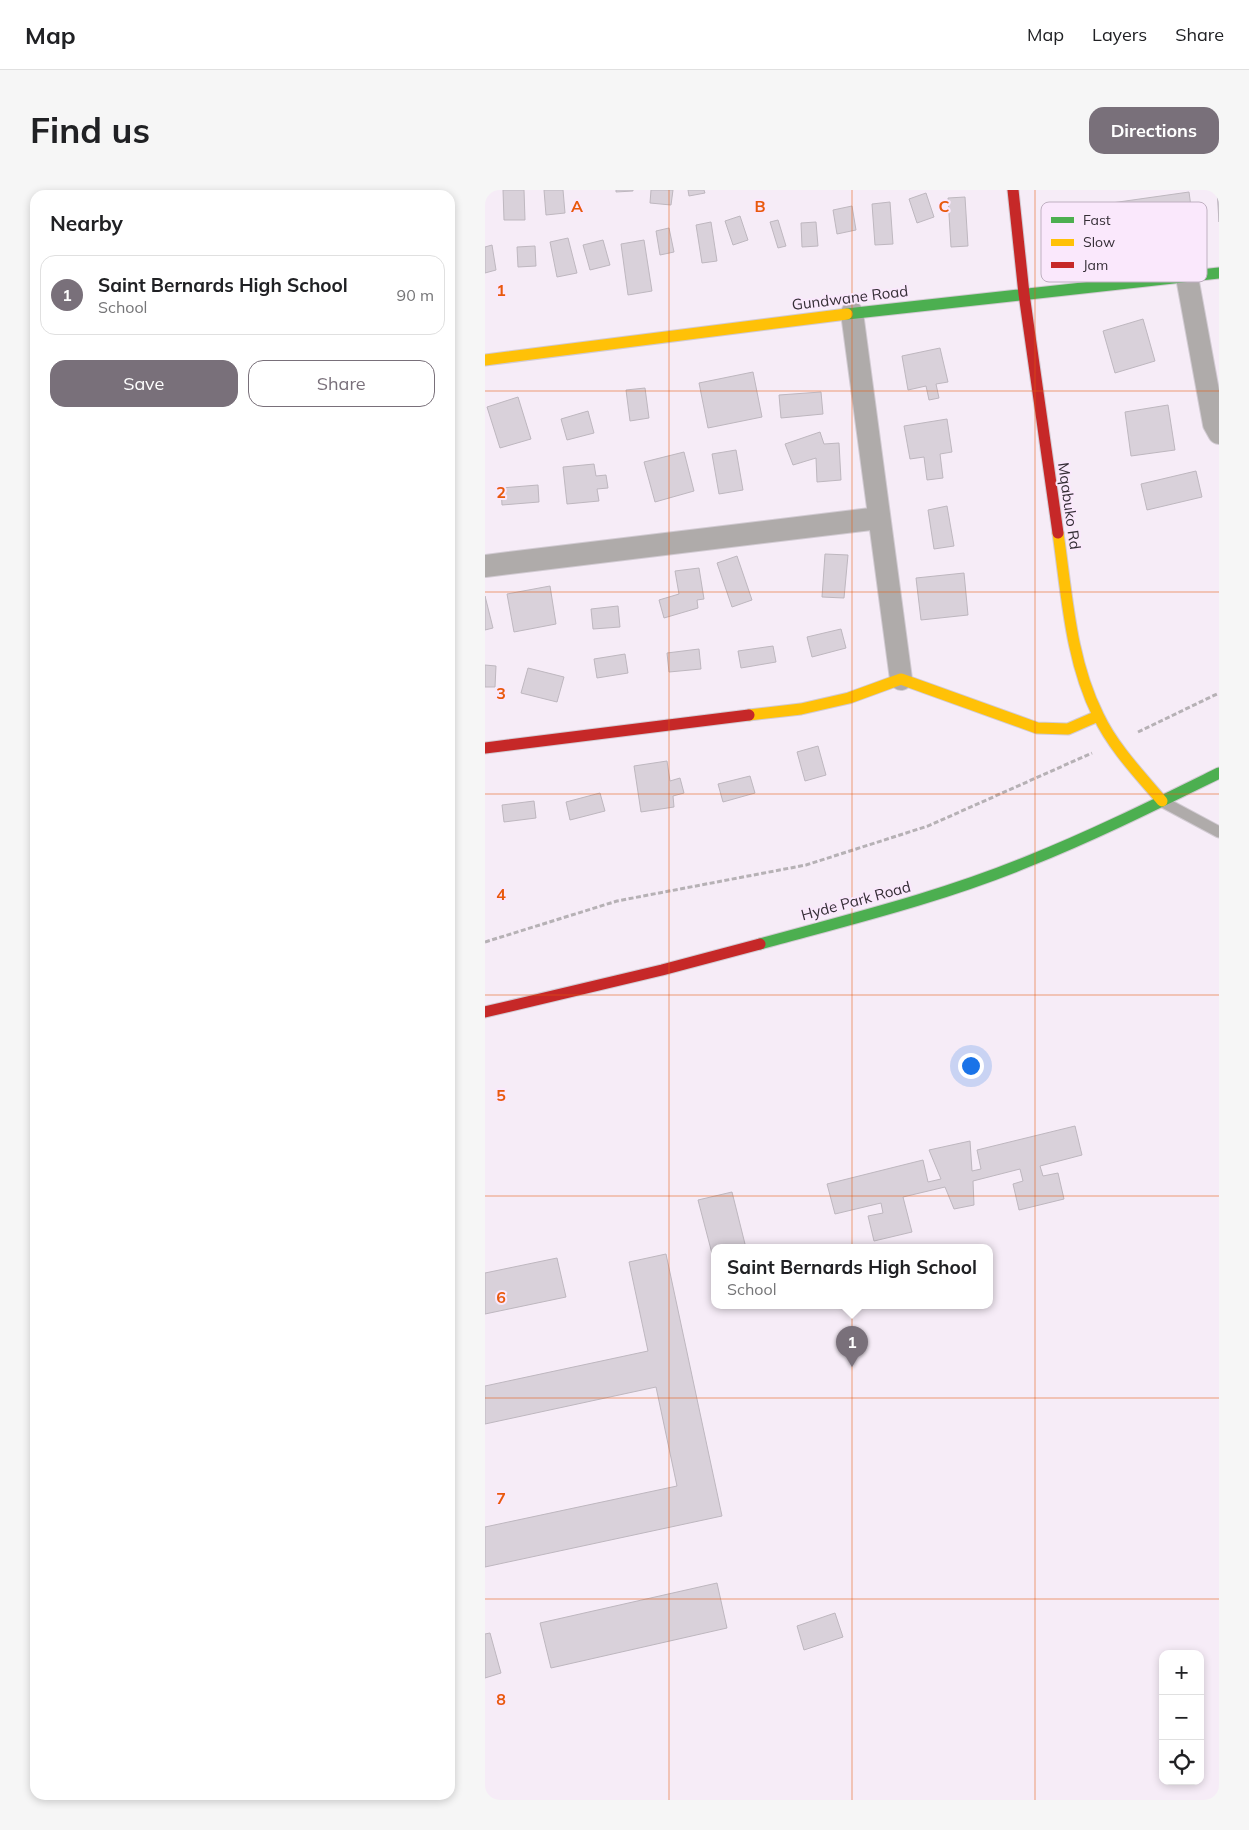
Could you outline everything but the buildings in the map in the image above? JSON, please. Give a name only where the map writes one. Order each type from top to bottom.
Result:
[{"type":"street","name":"Mqabuko Rd","points":[[1013,190],[1024,294],[1074,645],[1083,681],[1098,716],[1114,743],[1162,801]]},
{"type":"street","name":"Gundwane Road","points":[[485,360],[853,313],[1139,282]]},
{"type":"street","points":[[1188,282],[1214,424],[1219,433]]},
{"type":"street","points":[[853,313],[901,679]]},
{"type":"street","points":[[485,566],[879,518]]},
{"type":"street","points":[[485,748],[801,708],[849,698],[901,679],[1037,728],[1068,728],[1098,716]]},
{"type":"street","name":"Hyde Park Road","points":[[485,1012],[662,970],[915,902],[1028,862],[1219,773]]},
{"type":"lane","points":[[1162,801],[1219,832]]},
{"type":"path","points":[[485,942],[617,901],[806,865],[928,826],[1114,743],[1219,693]]},
{"type":"traffic: fast","points":[[1207,274],[1219,273]]},
{"type":"traffic: fast","points":[[847,314],[1137,282]]},
{"type":"traffic: fast","points":[[760,944],[896,907],[996,874],[1101,830],[1219,773]]},
{"type":"traffic: slow","points":[[485,360],[847,314]]},
{"type":"traffic: slow","points":[[1058,533],[1075,649],[1089,694],[1111,738],[1162,801]]},
{"type":"traffic: slow","points":[[749,715],[801,709],[849,698],[901,679],[1037,728],[1068,729],[1098,716]]},
{"type":"traffic: jam","points":[[1013,190],[1024,294],[1058,533]]},
{"type":"traffic: jam","points":[[485,748],[749,715]]},
{"type":"traffic: jam","points":[[485,1012],[662,970],[760,944]]},
{"type":"place","name":"Saint Bernards High School","points":[[852,1367]]}]
